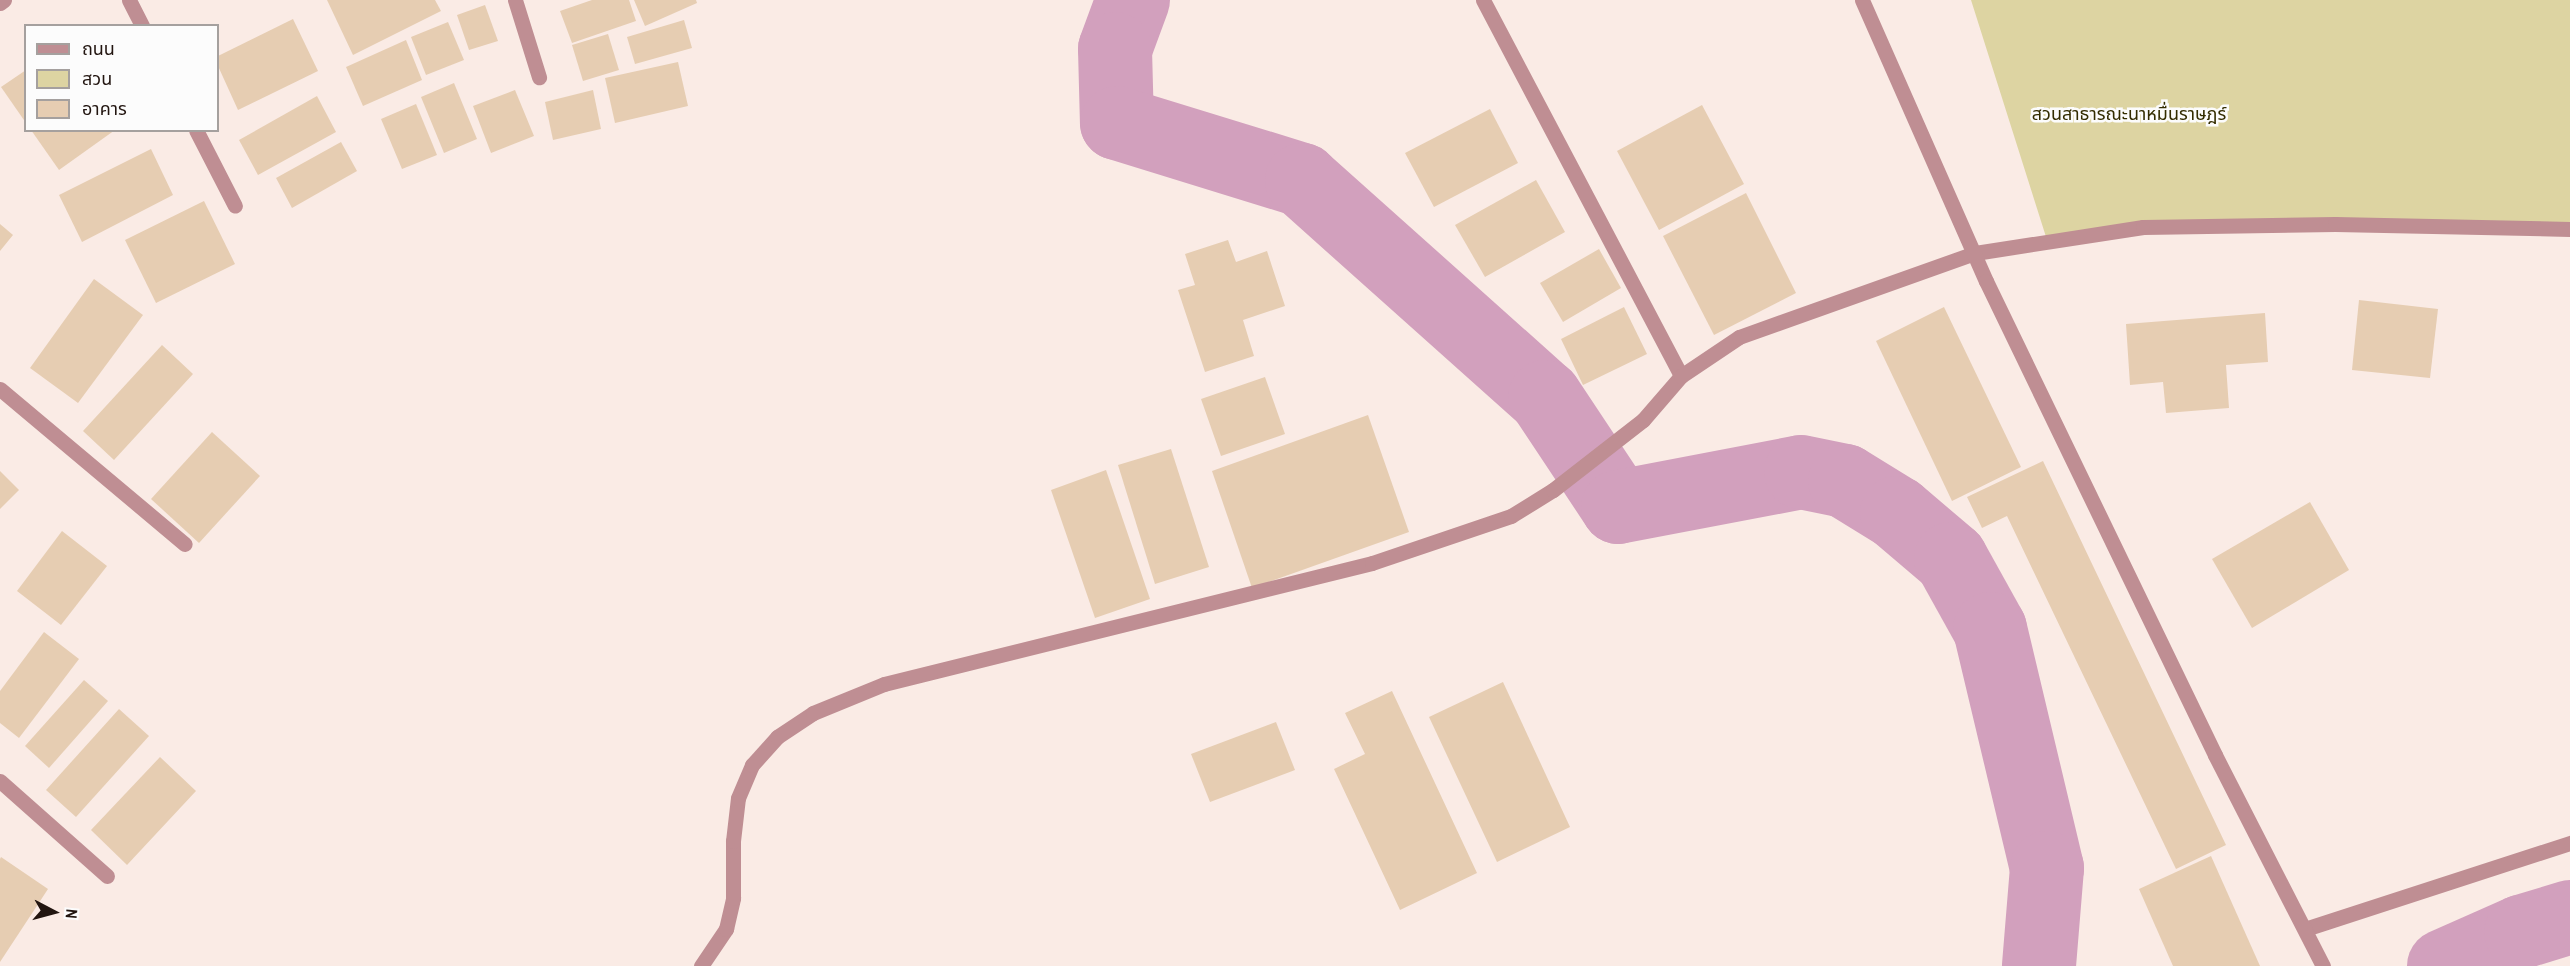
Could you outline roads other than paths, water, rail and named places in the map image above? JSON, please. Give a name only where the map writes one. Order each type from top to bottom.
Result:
[{"type":"street","points":[[0,3],[4,0]]},
{"type":"street","points":[[129,0],[141,24]]},
{"type":"street","points":[[516,0],[539,77]]},
{"type":"street","points":[[1483,0],[1681,376]]},
{"type":"street","points":[[1862,0],[1975,253],[2210,744],[2323,966]]},
{"type":"street","points":[[197,132],[235,206]]},
{"type":"street","points":[[701,966],[726,929],[733,898],[733,841],[738,798],[752,765],[777,737],[813,712],[884,684],[1372,563],[1511,516],[1553,490],[1643,420],[1681,376],[1739,337],[1975,253],[2143,227],[2335,224],[2570,229]]},
{"type":"street","points":[[0,389],[185,544]]},
{"type":"street","points":[[0,782],[107,876]]},
{"type":"street","points":[[2305,929],[2570,843]]},
{"type":"waterway","points":[[1133,0],[1115,49],[1117,123],[1302,180],[1545,397],[1618,507],[1801,472],[1845,481],[1897,513],[1951,559],[1990,629],[2047,868],[2039,966]]},
{"type":"waterway","points":[[2444,966],[2521,932],[2570,917]]},
{"type":"park label","name":"สวนสาธารณะนาหมื่นราษฎร์","points":[[2129,114]]}]
